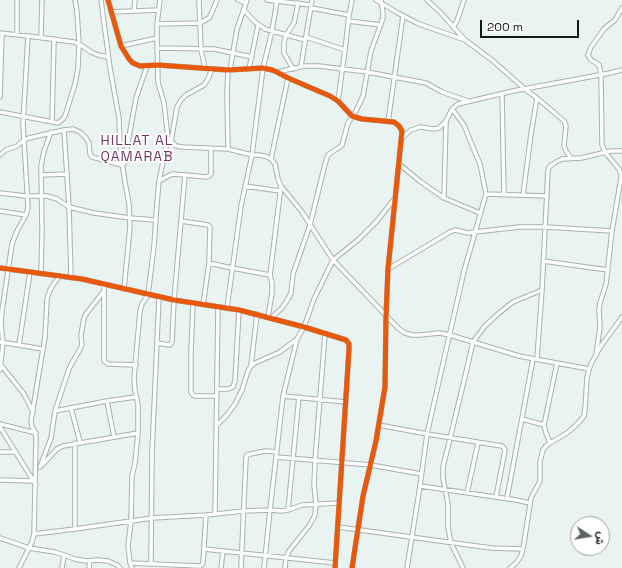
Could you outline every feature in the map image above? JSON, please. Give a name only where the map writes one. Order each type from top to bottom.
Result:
[{"type":"street","points":[[17,0],[17,34]]},
{"type":"street","points":[[41,37],[42,0]]},
{"type":"street","points":[[0,112],[58,123],[61,122],[65,116],[77,76],[80,44],[75,0]]},
{"type":"street","points":[[101,0],[108,57],[119,118],[124,182],[129,204],[130,228],[124,289]]},
{"type":"street","points":[[108,0],[121,46],[128,59],[133,63],[140,66],[158,65],[229,70],[263,68],[277,72],[330,96],[338,101],[352,116],[362,119],[394,122],[400,126],[402,138],[388,269],[385,387],[376,441],[363,496],[352,568]]},
{"type":"street","points":[[134,11],[135,0]]},
{"type":"street","points":[[132,568],[128,546],[131,521],[132,476],[138,433],[138,404],[134,378],[140,311],[142,304],[148,295],[154,246],[159,181],[168,138],[164,103],[158,82],[157,24],[160,0]]},
{"type":"street","points":[[199,0],[201,50],[205,68]]},
{"type":"street","points":[[157,24],[200,22],[208,18],[217,0]]},
{"type":"street","points":[[228,149],[227,93],[229,70],[237,29],[247,1],[238,0]]},
{"type":"street","points":[[266,0],[298,3],[349,15]]},
{"type":"street","points":[[301,66],[312,0]]},
{"type":"street","points":[[338,101],[352,0]]},
{"type":"street","points":[[376,0],[403,16],[428,28],[465,40]]},
{"type":"street","points":[[427,0],[465,40],[492,60],[564,121],[566,126],[564,146],[571,158]]},
{"type":"street","points":[[453,27],[464,0]]},
{"type":"street","points":[[227,308],[245,186],[252,155],[263,68],[272,31],[277,1]]},
{"type":"street","points":[[269,318],[282,308],[291,292],[293,274],[310,225],[328,155],[342,145],[348,123],[363,96],[373,45],[381,25],[383,13],[381,2]]},
{"type":"street","points":[[293,69],[284,53],[284,44],[286,35],[294,23],[298,3]]},
{"type":"street","points":[[596,355],[600,327],[599,309],[606,284],[612,231],[620,193],[621,174],[619,169],[605,152],[601,142],[601,74],[598,65],[589,58],[588,55],[598,36],[615,20],[622,8]]},
{"type":"street","points":[[111,12],[159,10]]},
{"type":"street","points":[[244,10],[258,25],[265,29],[345,50]]},
{"type":"street","points":[[388,122],[403,16]]},
{"type":"street","points":[[348,21],[381,25]]},
{"type":"street","points":[[249,68],[258,25]]},
{"type":"street","points":[[0,97],[1,33],[74,42],[98,55],[108,57]]},
{"type":"street","points":[[0,370],[1,317],[8,269],[14,238],[26,215],[28,207],[26,196],[23,116],[28,36]]},
{"type":"street","points":[[121,46],[157,38]]},
{"type":"street","points":[[52,122],[54,39]]},
{"type":"street","points":[[157,48],[201,50],[214,49],[252,57]]},
{"type":"street","points":[[123,167],[136,98],[147,66]]},
{"type":"street","points":[[277,72],[301,66],[319,66],[367,72],[426,83],[442,92],[469,101]]},
{"type":"street","points":[[171,142],[177,107],[186,95],[204,84],[212,69]]},
{"type":"street","points":[[402,138],[411,130],[420,127],[434,129],[439,128],[446,121],[452,109],[458,104],[513,91],[526,90],[622,70]]},
{"type":"street","points":[[271,159],[288,78]]},
{"type":"street","points":[[502,94],[504,195]]},
{"type":"street","points":[[523,195],[537,98]]},
{"type":"street","points":[[407,568],[427,434],[464,271],[486,194],[480,164],[464,125],[452,109]]},
{"type":"street","points":[[444,198],[446,121]]},
{"type":"street","points":[[0,155],[6,150],[29,138],[51,132],[73,129],[86,138],[89,143],[90,154],[92,157],[123,167]]},
{"type":"street","points":[[64,130],[70,207],[71,277]]},
{"type":"street","points":[[41,274],[41,166],[44,151],[51,132]]},
{"type":"street","points":[[168,138],[176,146],[228,149],[252,155],[265,156],[271,159],[281,186],[302,212],[333,260],[398,329],[412,335],[439,333],[450,335],[519,356],[589,369]]},
{"type":"street","points":[[159,181],[172,174],[209,176],[211,174],[211,148]]},
{"type":"street","points":[[507,498],[535,359],[542,290],[548,170],[549,167],[562,159],[581,158],[618,150],[622,151]]},
{"type":"street","points":[[399,164],[444,198],[480,213]]},
{"type":"street","points":[[41,175],[67,174]]},
{"type":"street","points":[[157,343],[170,345],[172,342],[174,300],[185,175]]},
{"type":"street","points":[[245,186],[280,191]]},
{"type":"street","points":[[269,318],[272,293],[270,275],[281,186]]},
{"type":"street","points":[[0,193],[52,197],[70,207],[94,213],[155,220]]},
{"type":"street","points":[[486,194],[547,196]]},
{"type":"street","points":[[264,568],[283,396],[297,339],[304,327],[314,298],[333,260],[358,240],[396,197]]},
{"type":"street","points":[[0,211],[26,215]]},
{"type":"street","points":[[181,221],[208,225],[210,227],[209,263],[203,305]]},
{"type":"street","points":[[388,269],[455,230],[468,233],[519,227],[545,227],[612,231]]},
{"type":"street","points":[[543,261],[608,270]]},
{"type":"street","points":[[209,263],[270,275]]},
{"type":"street","points":[[0,268],[71,277],[193,304],[239,310],[346,340],[349,344],[349,349],[335,568]]},
{"type":"street","points":[[19,345],[30,272]]},
{"type":"street","points":[[19,568],[34,534],[36,434],[32,427],[31,421],[45,337],[47,299],[50,290],[60,276]]},
{"type":"street","points":[[104,285],[104,361],[108,364],[136,365]]},
{"type":"street","points":[[463,568],[450,542],[448,527],[448,504],[443,478],[443,466],[473,342],[485,326],[513,302],[542,290]]},
{"type":"street","points":[[40,467],[51,438],[55,410],[69,369],[82,346],[81,335],[84,318],[104,291]]},
{"type":"street","points":[[151,564],[152,452],[160,297]]},
{"type":"street","points":[[193,304],[191,392],[192,395],[195,396],[216,396]]},
{"type":"street","points":[[215,514],[218,307]]},
{"type":"street","points":[[217,389],[228,389],[233,387],[235,381],[239,310]]},
{"type":"street","points":[[251,366],[257,314]]},
{"type":"street","points":[[510,568],[518,560],[523,549],[530,503],[540,480],[541,456],[546,446],[567,433],[584,416],[589,369],[596,355],[622,317]]},
{"type":"street","points":[[285,568],[286,558],[289,551],[309,526],[315,515],[315,461],[325,334]]},
{"type":"street","points":[[216,426],[236,404],[248,370],[251,366],[280,352],[297,339]]},
{"type":"street","points":[[1,343],[43,349]]},
{"type":"street","points":[[550,443],[544,425],[557,363]]},
{"type":"street","points":[[1,365],[24,394],[33,412]]},
{"type":"street","points":[[283,396],[346,402]]},
{"type":"street","points":[[288,510],[299,397]]},
{"type":"street","points":[[55,410],[107,401],[136,398]]},
{"type":"street","points":[[107,401],[114,437]]},
{"type":"street","points":[[71,408],[80,442]]},
{"type":"street","points":[[522,419],[544,425]]},
{"type":"street","points":[[0,424],[36,434]]},
{"type":"street","points":[[379,425],[502,446],[505,450],[496,497]]},
{"type":"street","points":[[0,427],[34,483]]},
{"type":"street","points":[[36,472],[57,449],[63,446],[138,433]]},
{"type":"street","points":[[467,493],[478,442]]},
{"type":"street","points":[[74,529],[75,443]]},
{"type":"street","points":[[241,568],[246,458],[247,455],[250,454],[266,451],[277,452]]},
{"type":"street","points":[[0,452],[16,452]]},
{"type":"street","points":[[276,457],[371,465],[421,474]]},
{"type":"street","points":[[0,480],[34,483]]},
{"type":"street","points":[[420,486],[507,498],[530,503]]},
{"type":"street","points":[[34,534],[152,518],[244,511],[282,511],[302,505],[339,503]]},
{"type":"street","points":[[130,562],[202,565],[204,563],[206,515]]},
{"type":"street","points":[[338,527],[490,548],[523,549]]},
{"type":"street","points":[[0,538],[29,548],[55,552],[74,559],[108,561],[120,568]]},
{"type":"street","points":[[204,549],[335,563]]},
{"type":"street","points":[[221,568],[223,551]]},
{"type":"street","points":[[62,568],[64,555]]},
{"type":"street","points":[[89,568],[90,561]]},
{"type":"cycle path","points":[[108,0],[121,46],[133,63],[140,66],[158,65],[228,70],[263,68],[272,70],[330,96],[338,101],[352,116],[362,119],[394,122],[402,131],[388,269],[385,387],[376,441],[363,496],[352,568]]},
{"type":"cycle path","points":[[0,268],[82,279],[174,300],[239,310],[346,340],[349,344],[349,349],[335,568]]},
{"type":"district","name":"HILLAT AL QAMARAB","points":[[137,150]]}]
